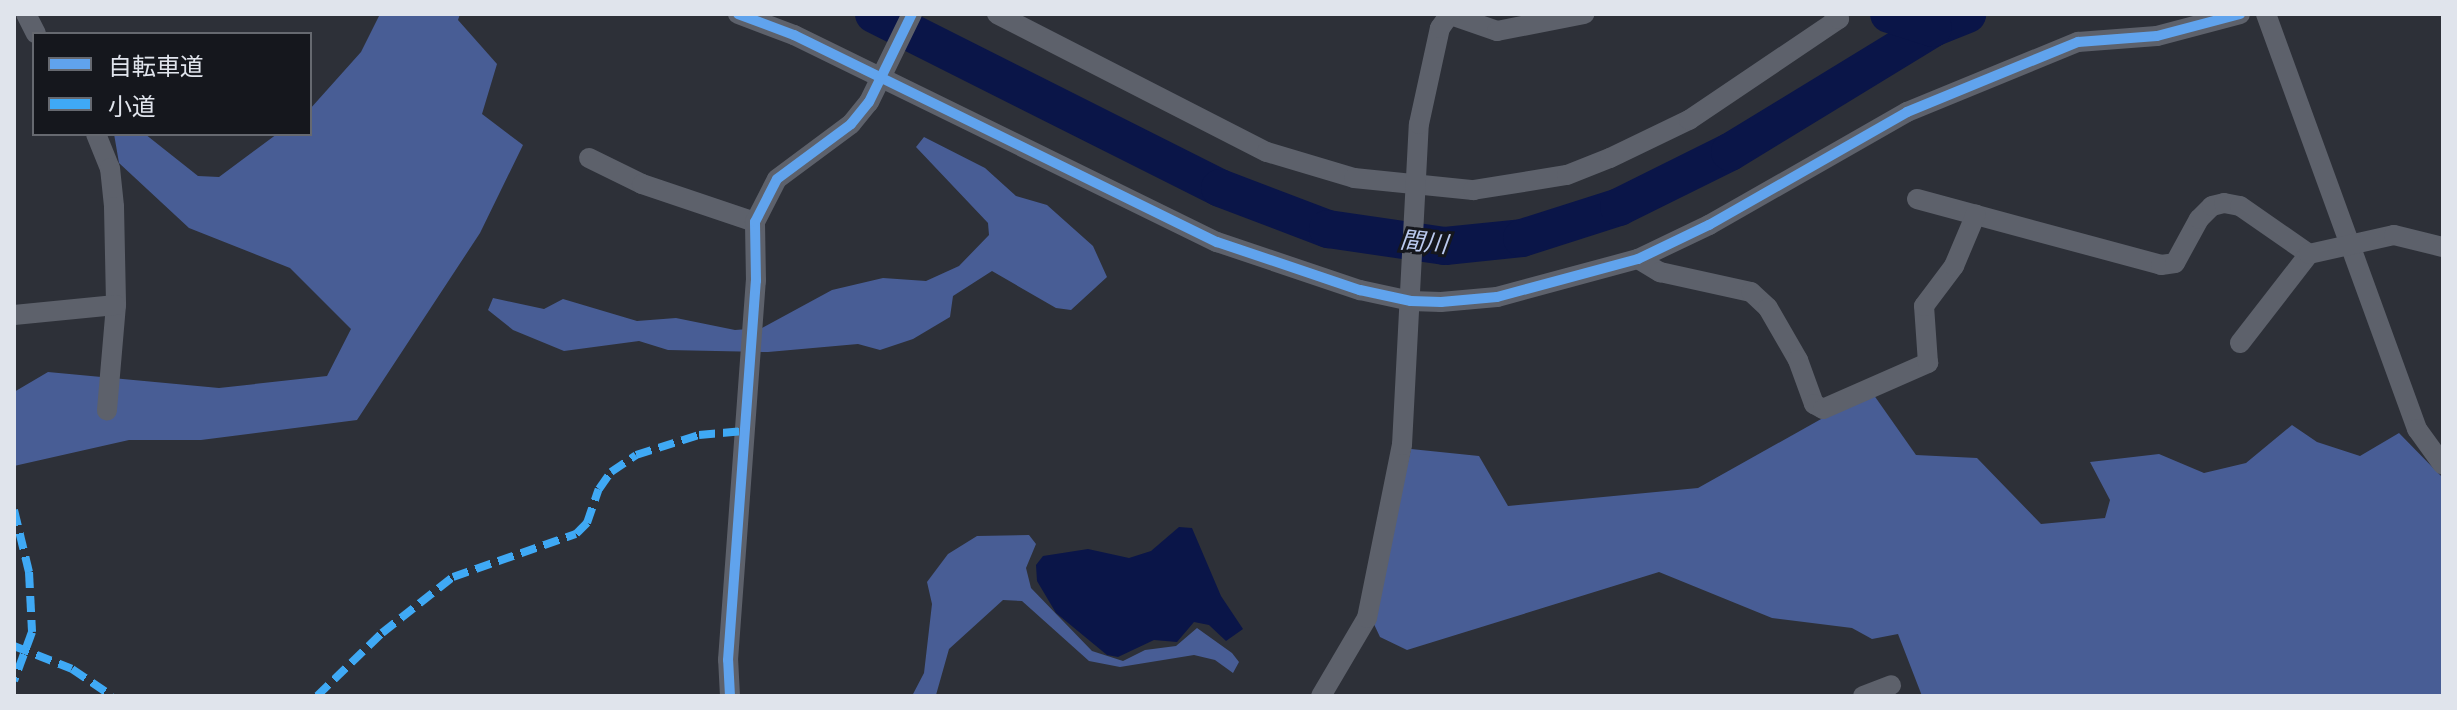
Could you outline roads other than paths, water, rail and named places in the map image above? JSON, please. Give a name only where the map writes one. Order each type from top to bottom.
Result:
[{"type":"street","points":[[26,14],[35,32]]},
{"type":"street","points":[[738,14],[884,73],[1217,242],[1278,266],[1411,297],[1497,297],[1638,259],[1709,225],[1907,112],[2018,64],[2078,42],[2157,36],[2240,14]]},
{"type":"street","points":[[730,696],[728,660],[756,281],[755,222],[777,179],[851,124],[884,73],[912,14]]},
{"type":"street","points":[[997,14],[1267,152],[1354,178],[1417,192],[1473,190],[1526,183],[1610,158],[1689,120],[1839,19],[1834,14]]},
{"type":"street","points":[[1321,696],[1367,618],[1402,445],[1419,124],[1440,28],[1449,14],[1497,31],[1584,14]]},
{"type":"street","points":[[2266,14],[2417,429],[2443,465]]},
{"type":"street","points":[[97,136],[110,168],[116,305],[107,411]]},
{"type":"street","points":[[589,158],[642,184],[755,222]]},
{"type":"street","points":[[1917,199],[2161,265],[2175,263],[2199,219],[2212,206],[2224,203],[2240,206],[2309,254]]},
{"type":"street","points":[[1638,259],[1660,272],[1751,292],[1768,308],[1798,360],[1814,404],[1823,409],[1928,363],[1924,306],[1954,266],[1976,214]]},
{"type":"street","points":[[2240,343],[2309,254],[2350,242],[2394,235],[2443,247]]},
{"type":"street","points":[[14,315],[116,305]]},
{"type":"street","points":[[1863,696],[1891,685]]},
{"type":"waterway","name":"間川","points":[[874,14],[1220,188],[1328,229],[1445,246],[1522,238],[1619,207],[1730,152],[1933,28],[1967,14]]},
{"type":"waterway","points":[[1889,14],[1933,28]]}]
